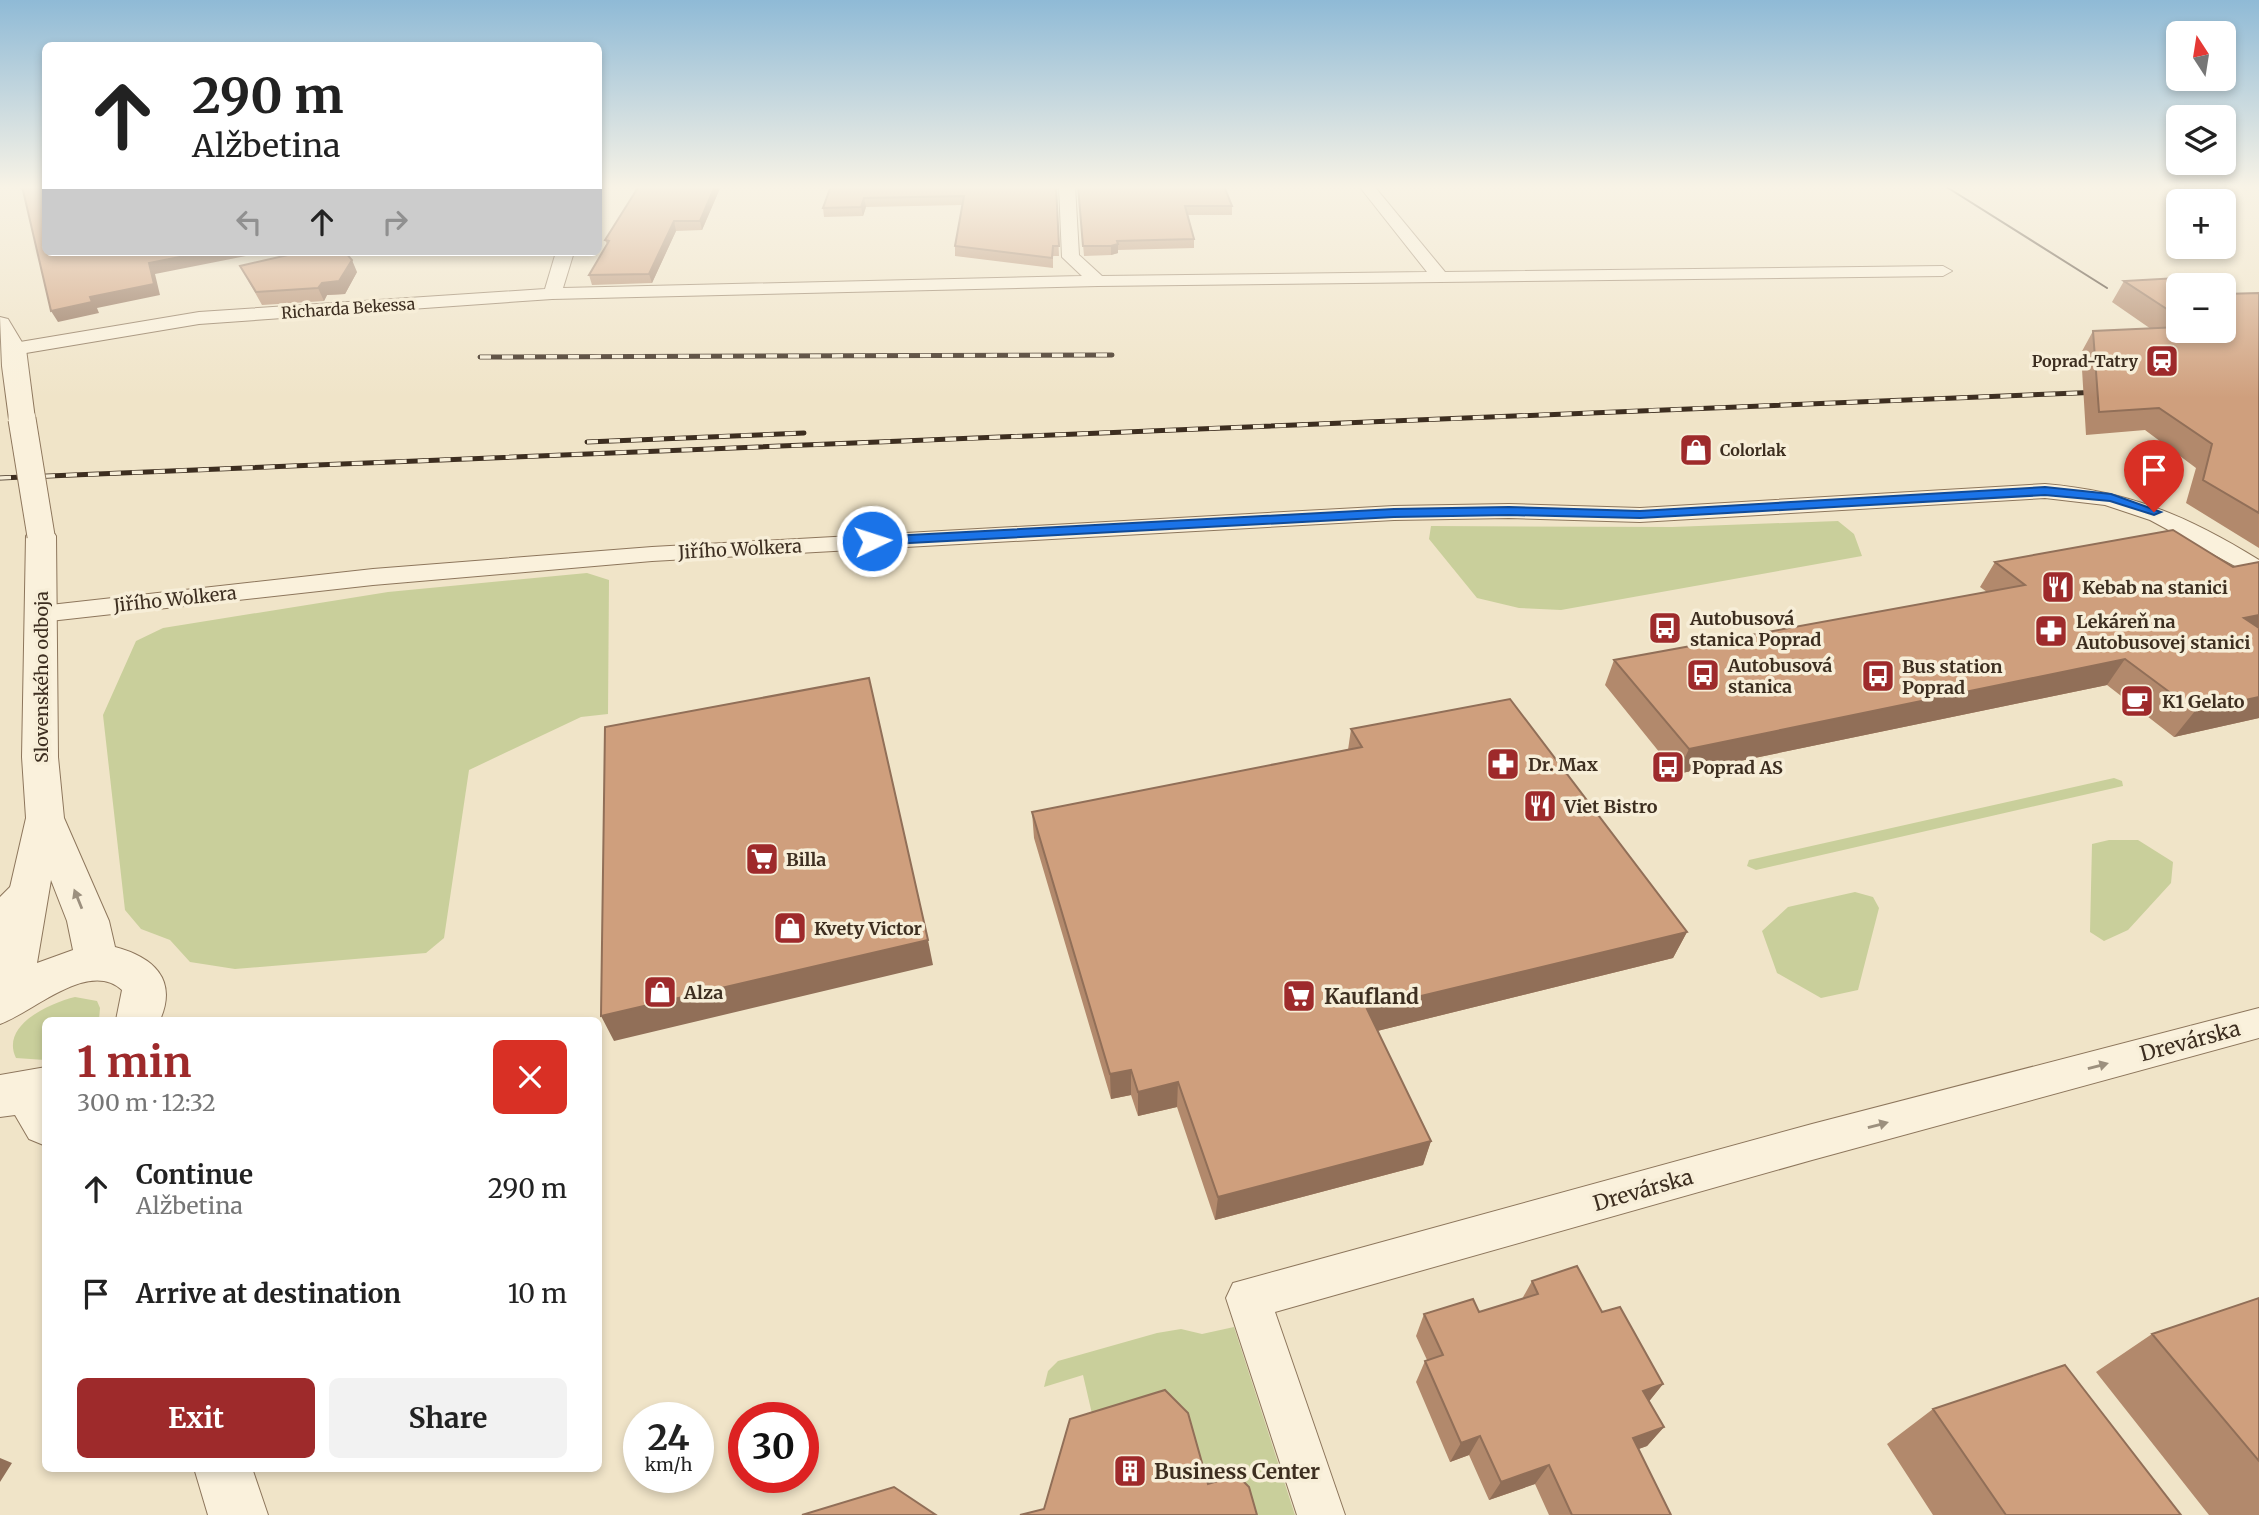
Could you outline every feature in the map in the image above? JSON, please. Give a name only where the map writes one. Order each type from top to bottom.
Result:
[{"type":"street","points":[[552,294],[564,257]]},
{"type":"street","points":[[1071,257],[1098,281]]},
{"type":"street","points":[[1424,257],[1440,276]]},
{"type":"street","name":"Richarda Bekessa","points":[[14,349],[200,318],[552,294],[1098,281],[1943,271]]},
{"type":"street","points":[[0,324],[14,349]]},
{"type":"street","name":"Slovenského odboja","points":[[14,349],[14,366],[40,536],[40,757],[45,818],[88,922],[98,964]]},
{"type":"street","name":"Jiřího Wolkera","points":[[41,614],[373,577],[638,555],[1137,525],[1419,513],[1640,515],[2045,491],[2111,497],[2190,528],[2259,571]]},
{"type":"street","name":"Slovenského odboja","points":[[5,1001],[14,905],[45,818]]},
{"type":"street","points":[[5,1001],[55,974],[98,964],[135,972],[144,985],[145,1000],[139,1017]]},
{"type":"street","name":"Drevárska","points":[[1321,1515],[1248,1298],[1812,1142],[2259,1023]]},
{"type":"street","points":[[224,1472],[238,1515]]},
{"type":"green space","points":[[1838,521],[1854,534],[1862,556],[1561,610],[1519,608],[1477,598],[1429,539],[1431,526],[1672,527]]},
{"type":"green space","points":[[587,573],[609,580],[608,714],[581,717],[469,770],[444,938],[426,953],[235,969],[190,962],[170,940],[141,929],[125,910],[103,715],[136,641],[163,628],[388,592]]},
{"type":"green space","points":[[2114,778],[2122,781],[2123,786],[1756,870],[1747,866],[1749,860]]},
{"type":"green space","points":[[2109,840],[2138,840],[2173,862],[2171,883],[2128,930],[2104,941],[2090,932],[2092,844]]},
{"type":"green space","points":[[1855,892],[1873,897],[1879,908],[1858,990],[1821,998],[1777,973],[1762,931],[1788,907]]},
{"type":"green space","points":[[75,997],[97,1001],[99,1017],[42,1017],[42,1060],[16,1058],[13,1046],[15,1035],[21,1026],[30,1017],[53,1004]]},
{"type":"green space","points":[[1234,1327],[1295,1515],[1240,1515],[1099,1444],[1083,1375],[1044,1387],[1048,1371],[1058,1361],[1157,1333],[1181,1329],[1202,1334]]},
{"type":"building","points":[[38,257],[181,257],[149,263],[154,284],[90,297],[92,302],[51,311]]},
{"type":"building","points":[[281,257],[349,257],[352,260],[339,281],[322,283],[318,288],[256,292],[240,266]]},
{"type":"building","points":[[600,257],[657,257],[649,274],[589,275]]},
{"type":"building","points":[[2166,279],[2166,308],[2124,281]]},
{"type":"building","points":[[2259,293],[2259,513],[2203,480],[2212,444],[2159,408],[2099,412],[2093,331],[2166,328],[2166,343],[2236,343],[2236,294]]},
{"type":"building","points":[[2173,530],[2233,567],[2259,562],[2259,615],[2244,618],[2259,628],[2259,697],[2195,711],[2125,659],[1689,749],[1614,660],[2025,585],[1995,562]]},
{"type":"building","name":"Billa","points":[[869,678],[928,940],[601,1016],[605,727]]},
{"type":"building","name":"Kaufland","points":[[1510,699],[1687,932],[1367,1009],[1431,1141],[1218,1197],[1178,1082],[1138,1092],[1131,1070],[1110,1074],[1032,812],[1362,747],[1351,729]]},
{"type":"building","points":[[1577,1266],[1602,1312],[1620,1307],[1663,1384],[1643,1391],[1664,1427],[1633,1438],[1671,1515],[1572,1515],[1549,1465],[1501,1482],[1480,1436],[1461,1443],[1425,1361],[1443,1355],[1424,1314],[1473,1299],[1479,1312],[1538,1294],[1532,1281]]},
{"type":"building","points":[[2259,1298],[2259,1461],[2152,1334]]},
{"type":"building","points":[[2065,1365],[2181,1515],[2006,1515],[1933,1409]]},
{"type":"building","points":[[1165,1390],[1188,1413],[1208,1484],[1237,1475],[1249,1487],[1257,1515],[1020,1515],[1044,1509],[1070,1419]]},
{"type":"building","points":[[894,1487],[936,1515],[802,1515]]},
{"type":"tram line","points":[[2057,257],[2107,288]]},
{"type":"railway","points":[[480,357],[1112,355]]},
{"type":"railway","points":[[0,478],[2102,392]]},
{"type":"railway","points":[[587,442],[804,433]]},
{"type":"place","name":"Poprad-Tatry","points":[[2162,361]]},
{"type":"place","name":"Colorlak","points":[[1696,450]]},
{"type":"place","name":"Kebab na stanici","points":[[2058,587]]},
{"type":"place","name":"Autobusová stanica Poprad","points":[[1665,628]]},
{"type":"place","name":"Lekáreň na Autobusovej stanici","points":[[2051,631]]},
{"type":"place","name":"Autobusová stanica","points":[[1703,675]]},
{"type":"place","name":"Bus station Poprad","points":[[1878,676]]},
{"type":"place","name":"K1 Gelato","points":[[2137,701]]},
{"type":"place","name":"Dr. Max","points":[[1503,764]]},
{"type":"place","name":"Poprad AS","points":[[1668,767]]},
{"type":"place","name":"Viet Bistro","points":[[1540,806]]},
{"type":"place","name":"Billa","points":[[762,859]]},
{"type":"place","name":"Kvety Victor","points":[[790,928]]},
{"type":"place","name":"Alza","points":[[660,992]]},
{"type":"place","name":"Kaufland","points":[[1299,996]]},
{"type":"place","name":"Business Center","points":[[1130,1471]]},
{"type":"route","points":[[872,541],[1394,513],[1509,511],[1640,515],[1845,505],[2045,491],[2081,492],[2111,497],[2154,512]]}]
